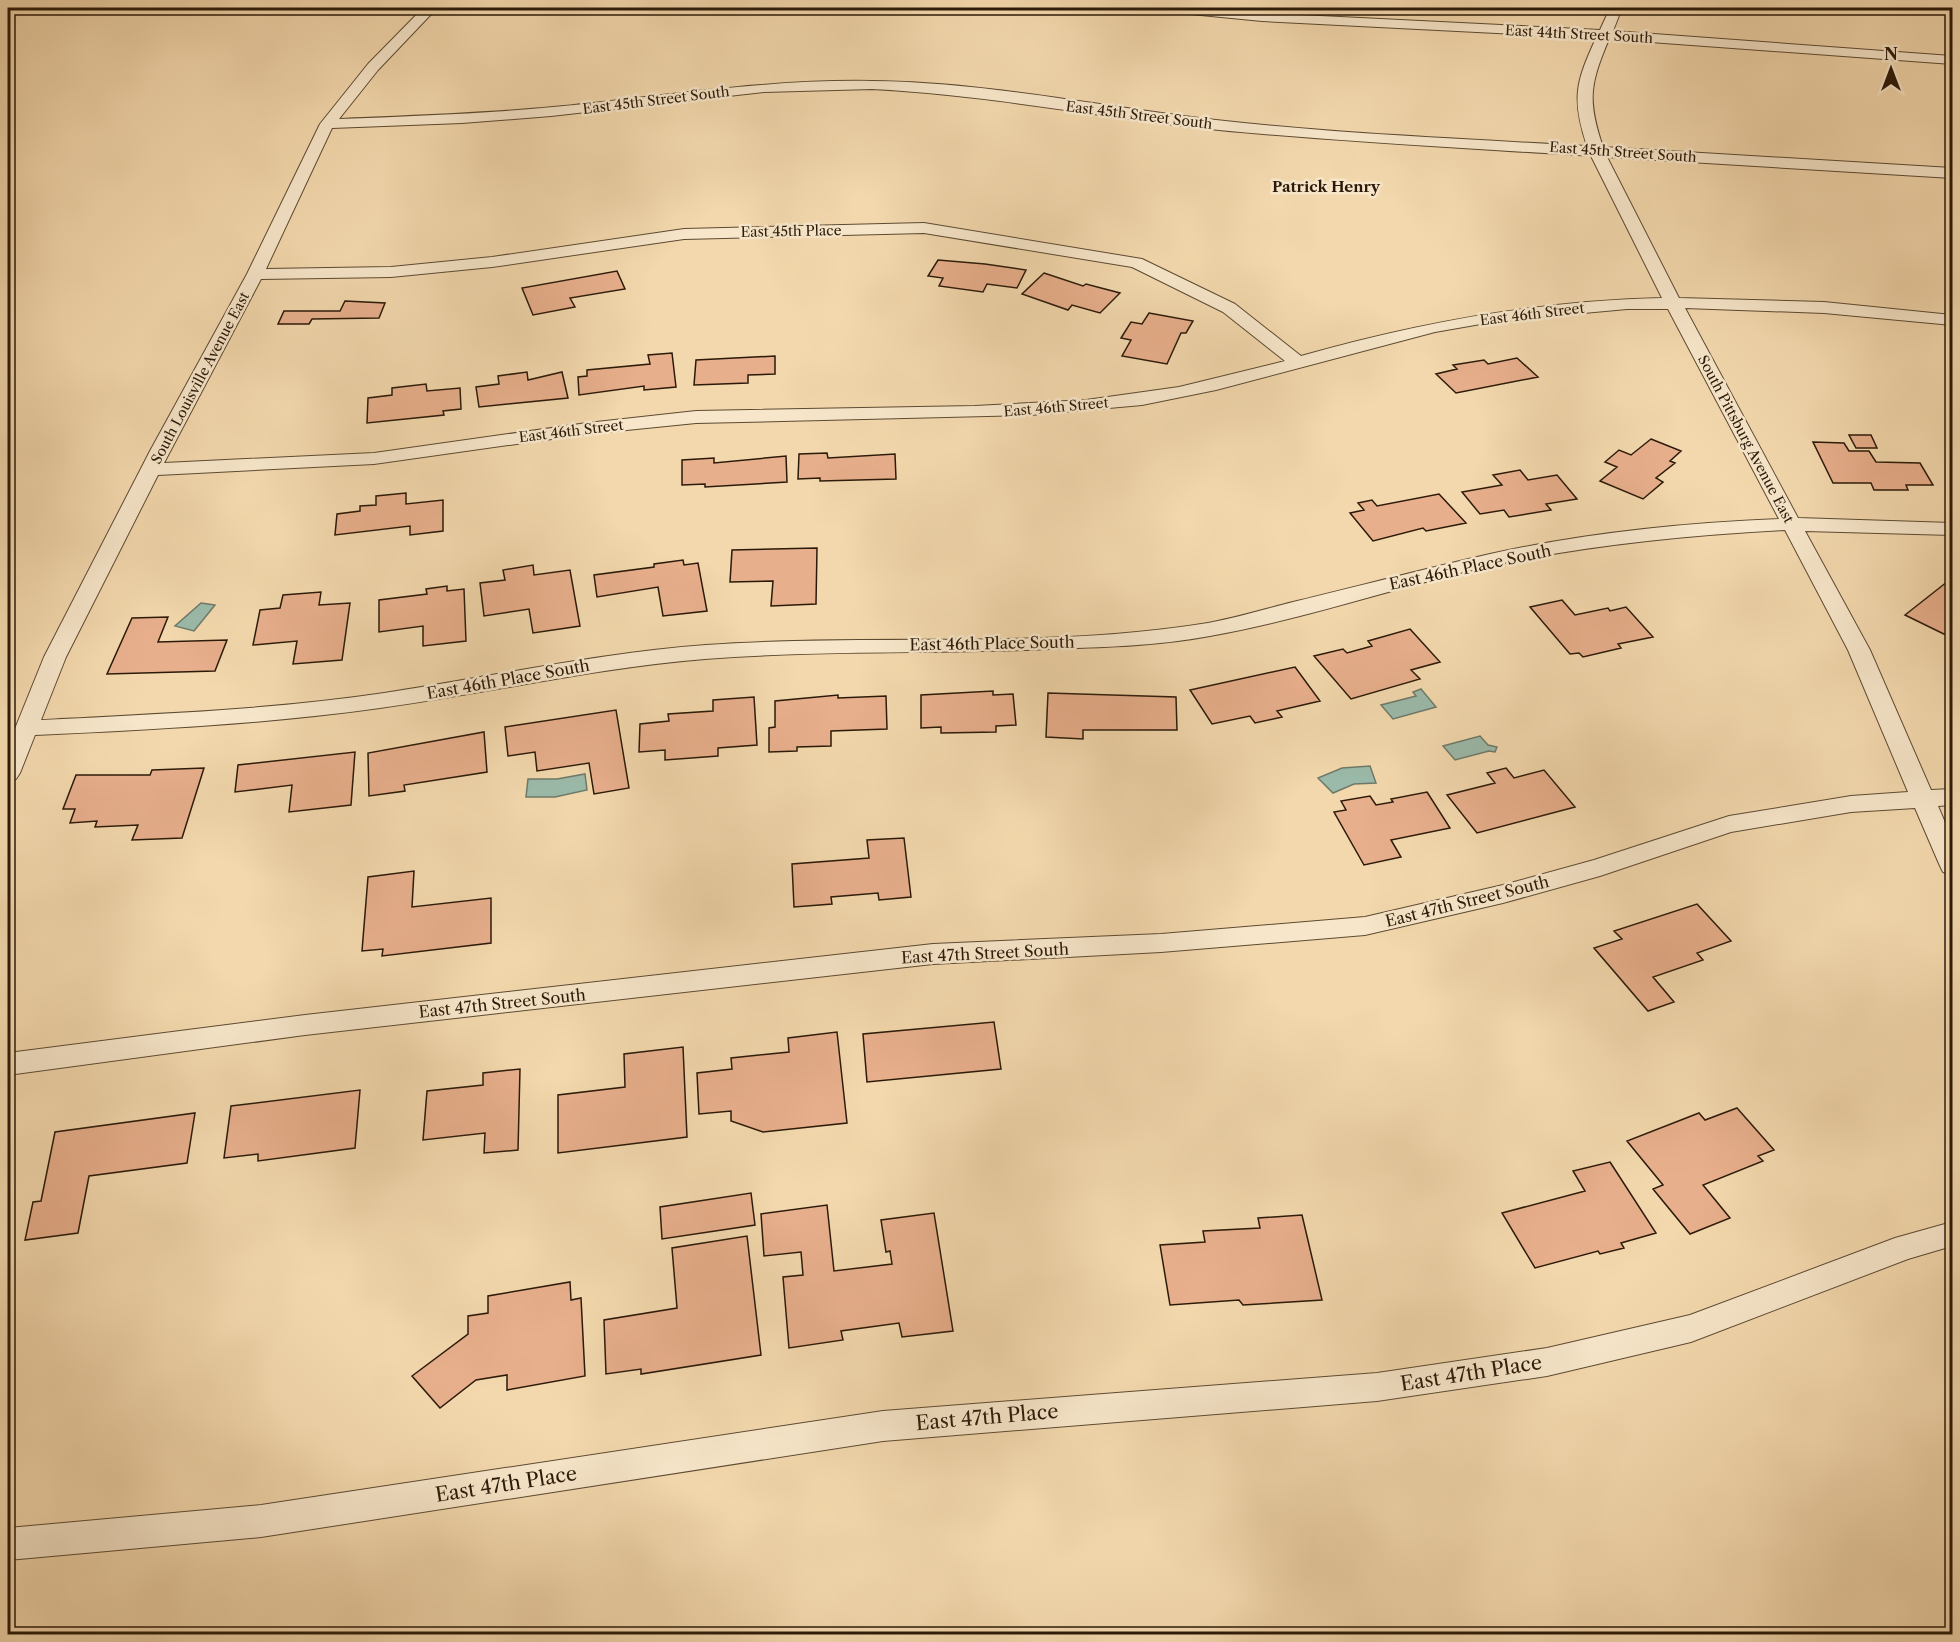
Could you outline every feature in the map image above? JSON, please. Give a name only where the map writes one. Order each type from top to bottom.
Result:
[{"type":"street","name":"South Louisville Avenue East","points":[[8,773],[55,657],[151,469],[255,274],[327,124],[373,67],[429,8]]},
{"type":"street","name":"East 44th Street South","points":[[1170,8],[1262,17],[1603,34],[1953,60]]},
{"type":"street","name":"South Pittsburg Avenue East","points":[[1616,8],[1586,76],[1584,95],[1587,123],[1596,150],[1674,304],[1859,650],[1953,866]]},
{"type":"street","name":"East 45th Street South","points":[[327,124],[462,119],[551,112],[764,88],[872,85],[932,88],[1229,126],[1953,174]]},
{"type":"street","name":"East 45th Place","points":[[255,274],[402,271],[492,262],[684,234],[924,228],[1136,263],[1228,308],[1297,362]]},
{"type":"street","name":"East 46th Street","points":[[151,469],[335,462],[693,417],[808,413],[1018,411],[1085,406],[1148,398],[1197,388],[1440,326],[1588,308],[1674,304],[1824,306],[1953,320]]},
{"type":"street","name":"East 46th Place South","points":[[25,728],[252,715],[381,701],[622,660],[706,652],[844,645],[983,645],[1140,639],[1212,630],[1495,559],[1608,540],[1710,528],[1790,524],[1953,529]]},
{"type":"street","name":"East 47th Street South","points":[[8,1064],[305,1025],[933,954],[1161,943],[1365,926],[1535,885],[1729,825],[1851,804],[1953,797]]},
{"type":"street","name":"East 47th Place","points":[[8,1544],[261,1521],[883,1426],[1377,1387],[1547,1362],[1691,1328],[1905,1246],[1953,1234]]},
{"type":"shaded area","points":[[201,603],[215,605],[194,631],[175,626]]},
{"type":"shaded area","points":[[1421,689],[1436,707],[1393,719],[1381,705],[1416,696],[1413,692]]},
{"type":"shaded area","points":[[1480,736],[1488,745],[1497,747],[1495,752],[1489,751],[1455,760],[1443,746]]},
{"type":"shaded area","points":[[1370,766],[1376,783],[1354,784],[1333,793],[1318,778],[1342,768]]},
{"type":"shaded area","points":[[585,774],[587,790],[555,797],[526,797],[528,779],[557,779]]},
{"type":"building","points":[[938,260],[1026,270],[1017,288],[987,284],[983,292],[939,286],[943,278],[928,276]]},
{"type":"building","points":[[617,271],[625,289],[570,298],[575,307],[533,315],[522,288]]},
{"type":"building","points":[[1044,273],[1083,286],[1086,284],[1120,293],[1100,313],[1072,305],[1068,310],[1022,294]]},
{"type":"building","points":[[345,301],[385,303],[379,318],[312,319],[309,324],[278,324],[284,311],[340,311]]},
{"type":"building","points":[[1149,313],[1193,321],[1186,333],[1181,333],[1167,364],[1122,356],[1131,340],[1121,338],[1131,322],[1142,324]]},
{"type":"building","points":[[672,353],[676,387],[644,390],[644,386],[579,395],[578,377],[587,376],[587,370],[650,364],[648,355]]},
{"type":"building","points":[[775,356],[775,374],[748,375],[748,383],[694,385],[696,360]]},
{"type":"building","points":[[1517,358],[1538,377],[1456,393],[1436,374],[1457,369],[1453,365],[1484,360],[1488,364]]},
{"type":"building","points":[[527,372],[528,380],[562,372],[568,398],[479,407],[476,387],[499,384],[498,376]]},
{"type":"building","points":[[426,384],[427,391],[460,388],[461,409],[443,411],[444,415],[367,423],[368,398],[392,395],[392,388]]},
{"type":"building","points":[[1849,435],[1871,435],[1877,448],[1856,448]]},
{"type":"building","points":[[1651,439],[1681,451],[1670,461],[1675,463],[1656,478],[1663,482],[1643,499],[1600,481],[1617,467],[1605,462],[1619,450],[1631,455]]},
{"type":"building","points":[[1813,442],[1844,443],[1849,451],[1869,451],[1876,462],[1920,463],[1933,485],[1906,485],[1908,490],[1874,490],[1871,483],[1833,483]]},
{"type":"building","points":[[827,453],[828,458],[895,454],[896,479],[820,481],[820,478],[798,479],[799,454]]},
{"type":"building","points":[[786,456],[787,482],[705,487],[705,484],[682,485],[682,460],[714,458],[714,463]]},
{"type":"building","points":[[1520,470],[1528,480],[1557,475],[1577,499],[1546,504],[1551,510],[1509,517],[1504,510],[1480,514],[1462,492],[1502,485],[1493,475]]},
{"type":"building","points":[[406,493],[406,504],[443,500],[443,531],[410,535],[410,526],[335,535],[337,514],[360,511],[360,506],[376,505],[376,496]]},
{"type":"building","points":[[1439,494],[1466,523],[1426,531],[1423,528],[1373,541],[1350,513],[1364,510],[1358,503],[1372,500],[1377,506]]},
{"type":"building","points":[[817,548],[816,604],[771,606],[773,581],[730,582],[732,550]]},
{"type":"building","points":[[683,560],[684,565],[698,563],[707,611],[663,616],[658,587],[597,597],[594,575],[654,567],[654,564]]},
{"type":"building","points":[[533,565],[534,575],[570,570],[580,626],[533,633],[529,609],[484,616],[480,583],[505,580],[503,570]]},
{"type":"building","points":[[1952,578],[1952,638],[1905,615]]},
{"type":"building","points":[[447,586],[447,591],[464,589],[466,641],[423,646],[423,626],[379,632],[379,600],[427,594],[426,589]]},
{"type":"building","points":[[321,592],[319,605],[350,603],[342,660],[293,664],[297,641],[253,645],[260,610],[280,608],[283,595]]},
{"type":"building","points":[[1562,600],[1575,615],[1608,608],[1610,611],[1626,607],[1653,637],[1618,644],[1621,648],[1583,657],[1579,653],[1570,654],[1530,607]]},
{"type":"building","points":[[168,617],[158,642],[227,640],[215,671],[107,674],[132,618]]},
{"type":"building","points":[[1410,629],[1440,662],[1411,670],[1420,679],[1351,699],[1314,656],[1343,649],[1347,653],[1372,646],[1368,641]]},
{"type":"building","points":[[1295,667],[1320,701],[1277,711],[1282,717],[1255,723],[1250,716],[1212,724],[1190,690]]},
{"type":"building","points":[[993,691],[993,695],[1013,694],[1016,725],[996,726],[996,732],[941,733],[941,727],[921,728],[921,695]]},
{"type":"building","points":[[1048,693],[1176,697],[1177,730],[1083,730],[1083,739],[1046,737]]},
{"type":"building","points":[[838,695],[838,698],[886,696],[887,729],[831,731],[831,746],[797,747],[797,751],[769,752],[769,728],[775,727],[775,701]]},
{"type":"building","points":[[754,697],[757,745],[718,748],[718,756],[665,760],[665,750],[639,752],[640,724],[669,721],[668,714],[713,711],[713,700]]},
{"type":"building","points":[[616,710],[629,788],[594,794],[589,763],[537,771],[535,752],[508,756],[505,727]]},
{"type":"building","points":[[484,732],[487,772],[404,785],[405,791],[369,796],[368,753]]},
{"type":"building","points":[[355,752],[351,805],[289,812],[292,785],[235,792],[238,765]]},
{"type":"building","points":[[204,768],[182,838],[132,840],[138,825],[95,827],[97,821],[70,823],[75,809],[63,809],[76,775],[150,775],[152,770]]},
{"type":"building","points":[[1506,768],[1514,778],[1544,770],[1575,807],[1477,833],[1447,795],[1495,783],[1487,773]]},
{"type":"building","points":[[1427,792],[1450,828],[1391,840],[1401,857],[1364,865],[1334,812],[1346,810],[1341,801],[1370,796],[1376,805],[1393,802],[1391,799]]},
{"type":"building","points":[[904,838],[911,897],[879,900],[878,893],[831,897],[832,904],[794,907],[792,864],[869,858],[867,840]]},
{"type":"building","points":[[414,871],[412,907],[491,898],[491,943],[382,956],[383,949],[362,951],[368,877]]},
{"type":"building","points":[[1697,904],[1731,941],[1697,953],[1703,960],[1653,977],[1674,1002],[1648,1011],[1594,948],[1622,939],[1614,931]]},
{"type":"building","points":[[994,1022],[1001,1069],[867,1082],[863,1034]]},
{"type":"building","points":[[837,1032],[847,1123],[763,1132],[731,1121],[731,1111],[699,1114],[697,1073],[732,1069],[731,1058],[789,1052],[788,1038]]},
{"type":"building","points":[[683,1047],[687,1137],[558,1153],[558,1095],[625,1087],[624,1054]]},
{"type":"building","points":[[520,1069],[518,1150],[484,1153],[485,1133],[423,1140],[427,1091],[483,1085],[483,1073]]},
{"type":"building","points":[[360,1090],[355,1148],[258,1161],[258,1154],[224,1158],[231,1106]]},
{"type":"building","points":[[1737,1108],[1774,1150],[1758,1156],[1763,1161],[1703,1185],[1730,1218],[1690,1234],[1653,1189],[1663,1185],[1627,1141],[1699,1113],[1705,1120]]},
{"type":"building","points":[[195,1113],[187,1163],[89,1176],[78,1233],[25,1240],[33,1202],[41,1201],[55,1132]]},
{"type":"building","points":[[1610,1162],[1656,1233],[1621,1243],[1624,1248],[1600,1254],[1598,1251],[1535,1268],[1502,1213],[1585,1191],[1573,1171]]},
{"type":"building","points":[[751,1193],[755,1225],[662,1239],[660,1207]]},
{"type":"building","points":[[827,1205],[834,1271],[892,1264],[890,1251],[886,1252],[881,1220],[934,1213],[953,1331],[902,1337],[899,1323],[841,1331],[843,1340],[789,1348],[783,1277],[803,1275],[801,1252],[764,1256],[761,1214]]},
{"type":"building","points":[[1302,1215],[1322,1300],[1243,1305],[1239,1300],[1170,1305],[1160,1245],[1205,1242],[1203,1231],[1260,1228],[1258,1218]]},
{"type":"building","points":[[747,1236],[761,1355],[641,1374],[641,1369],[606,1374],[604,1320],[677,1308],[672,1248]]},
{"type":"building","points":[[570,1282],[571,1300],[581,1298],[585,1376],[507,1390],[507,1375],[476,1380],[440,1408],[412,1376],[468,1334],[468,1316],[488,1313],[488,1296]]},
{"type":"district","name":"Patrick Henry","points":[[1326,187]]}]
